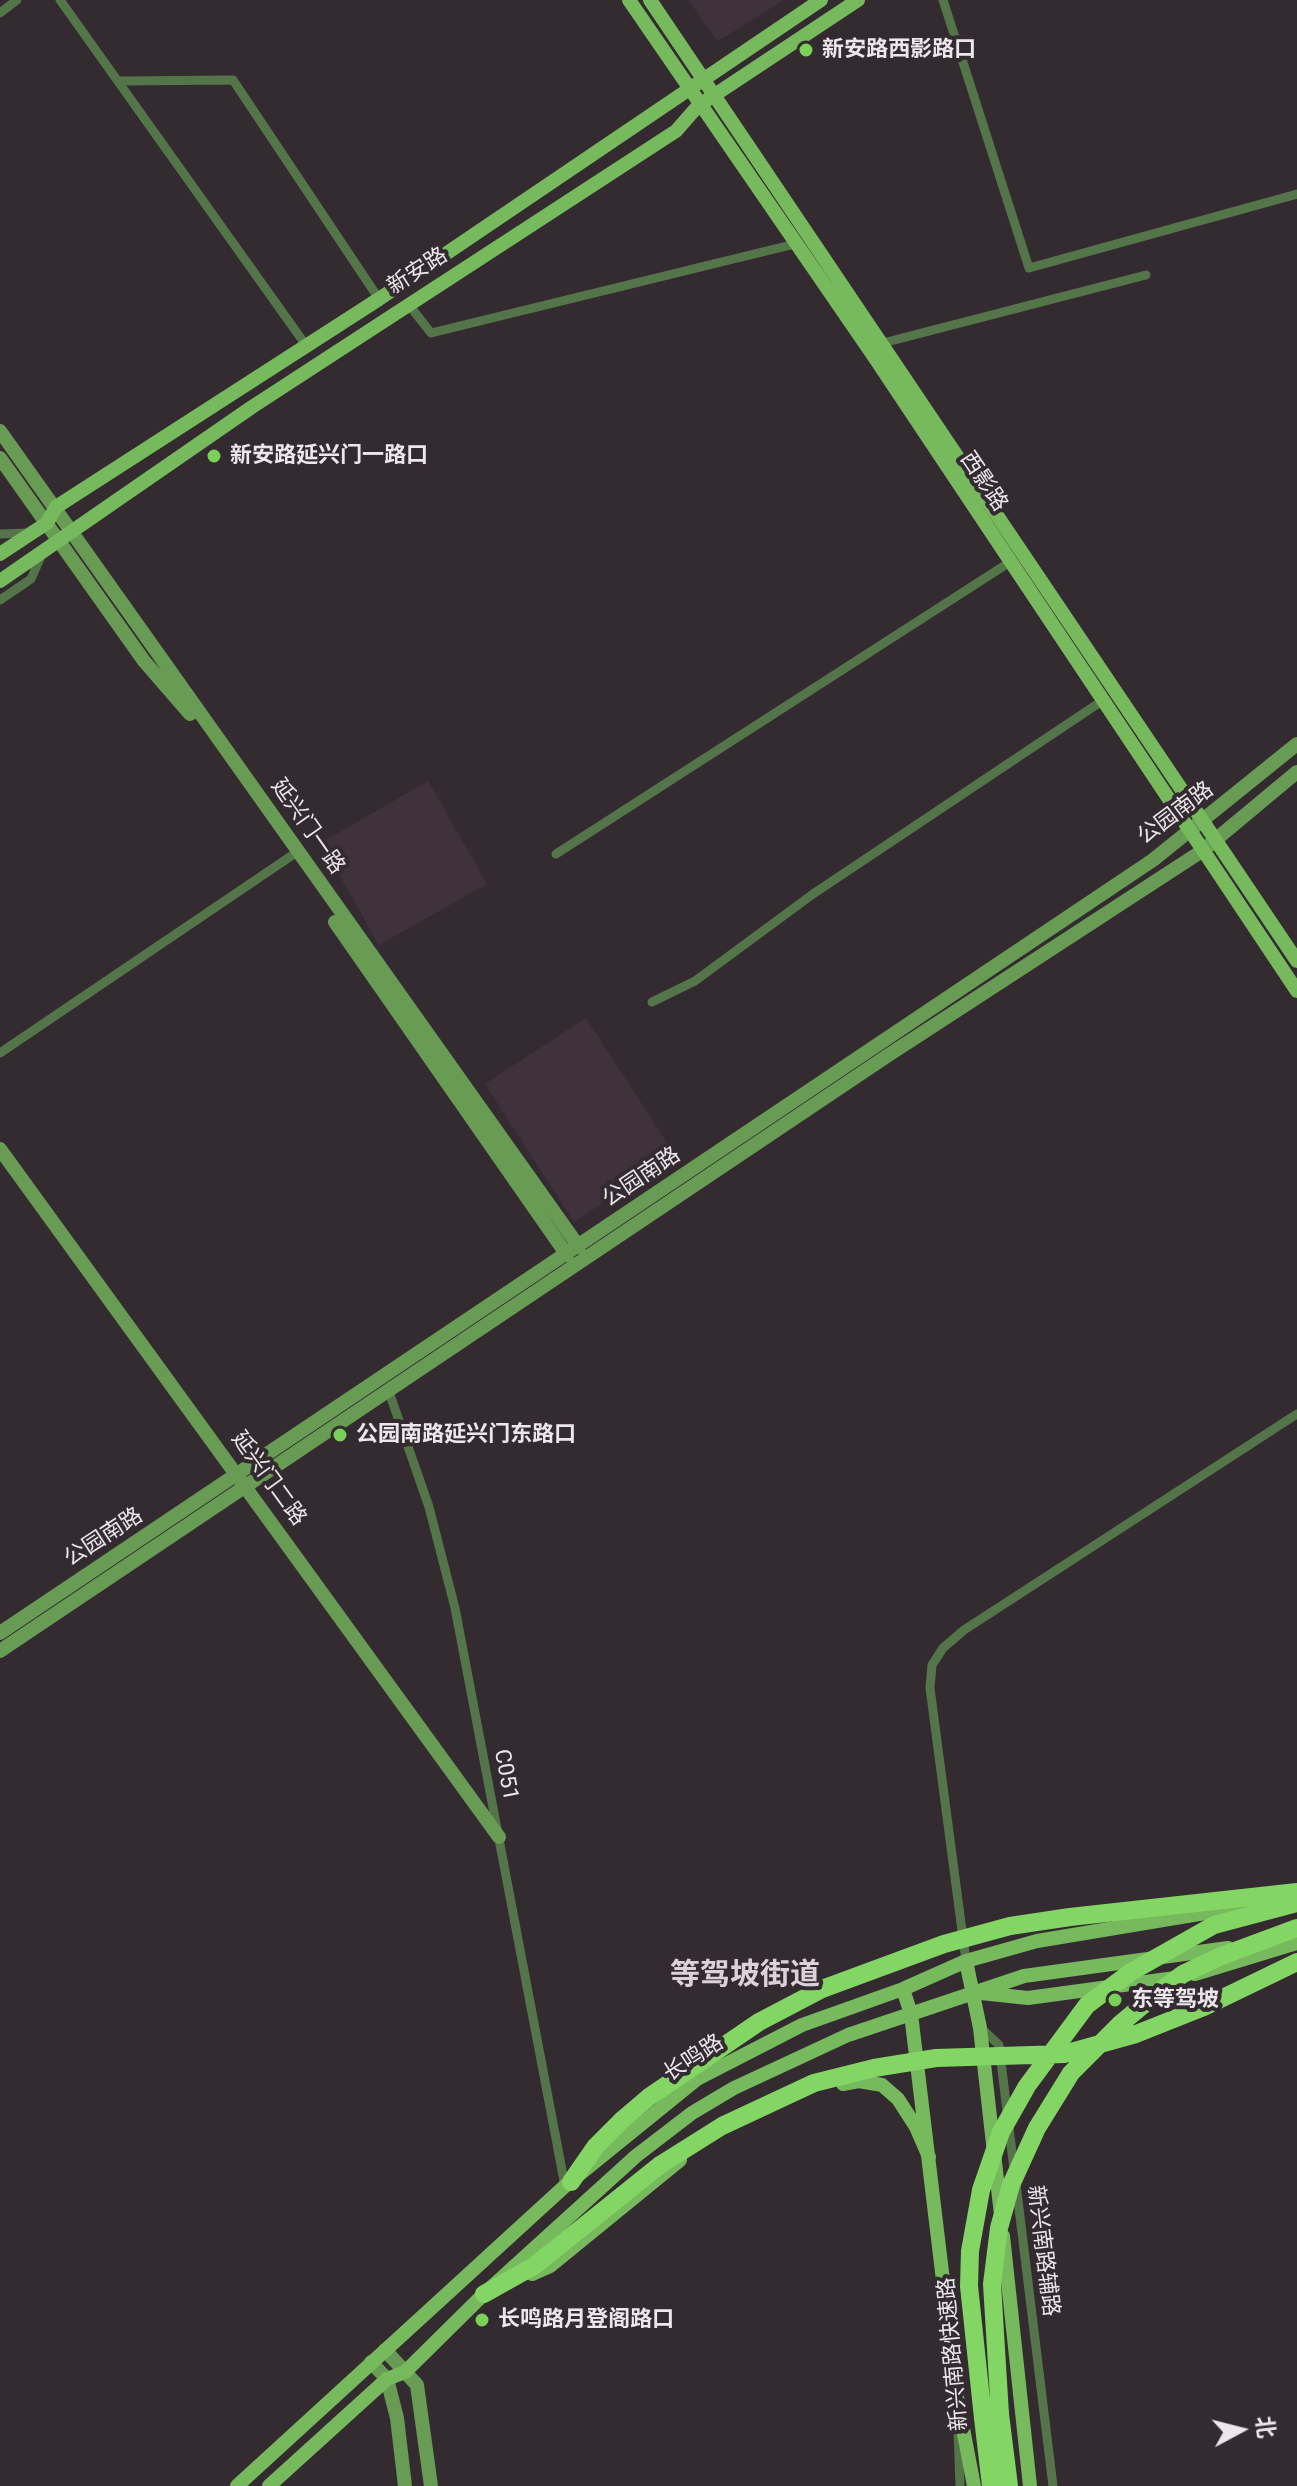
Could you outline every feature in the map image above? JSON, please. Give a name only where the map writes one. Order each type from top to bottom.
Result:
[{"type":"highway","points":[[568,2184],[596,2146],[649,2097],[759,2022],[822,1989],[888,1963],[1010,1926],[1297,1894]]},
{"type":"highway","name":"新兴南路快速路","points":[[1009,2486],[991,2416],[969,2286],[970,2251],[981,2190],[1001,2132],[1027,2086],[1087,2005],[1131,1972],[1214,1925],[1297,1903]]},
{"type":"highway","name":"新兴南路快速路","points":[[991,2486],[992,2284],[999,2228],[1011,2185],[1037,2128],[1071,2073],[1119,2025],[1155,1995],[1183,1974],[1219,1957],[1297,1928]]},
{"type":"highway","points":[[484,2294],[534,2266],[660,2165],[722,2126],[814,2083],[874,2068],[936,2058],[1064,2054],[1136,2034],[1204,2007],[1297,1962]]},
{"type":"main road","name":"西影路","points":[[629,0],[1297,991]]},
{"type":"main road","name":"西影路","points":[[650,0],[712,97],[1084,640],[1297,961]]},
{"type":"main road","name":"新安路","points":[[0,554],[47,523],[56,507],[379,299],[821,0]]},
{"type":"main road","name":"新安路","points":[[0,581],[252,407],[676,131],[698,106],[858,0]]},
{"type":"main road","name":"延兴门一路","points":[[0,431],[573,1251]]},
{"type":"main road","name":"延兴门一路","points":[[0,458],[144,661],[188,710],[294,855]]},
{"type":"main road","name":"公园南路","points":[[0,1651],[573,1251],[1190,833],[1297,744]]},
{"type":"main road","name":"公园南路","points":[[386,1384],[1202,851],[1297,772]]},
{"type":"main road","name":"延兴门二路","points":[[0,1149],[499,1837]]},
{"type":"main road","name":"公园南路","points":[[0,1633],[243,1482]]},
{"type":"main road","name":"长鸣路","points":[[237,2486],[568,2184],[697,2079],[802,2025],[903,1989],[966,1961],[1037,1941],[1297,1894]]},
{"type":"main road","name":"长鸣路","points":[[269,2486],[387,2379],[405,2372],[594,2192],[692,2113],[771,2068],[911,2014],[1024,1976],[1297,1937]]},
{"type":"main road","points":[[973,1993],[1028,1998],[1171,1979],[1297,1943]]},
{"type":"main road","points":[[966,1961],[980,2028],[1030,2486]]},
{"type":"main road","points":[[903,1989],[911,2014],[957,2397],[974,2486]]},
{"type":"main road","points":[[484,2294],[550,2266],[684,2158],[730,2129],[815,2090],[859,2081],[882,2085],[898,2099],[916,2127],[929,2157]]},
{"type":"main road","points":[[1014,2339],[1040,2486]]},
{"type":"main road","points":[[385,2350],[417,2385],[431,2486]]},
{"type":"main road","points":[[371,2362],[387,2379],[397,2418],[405,2486]]},
{"type":"street","points":[[0,13],[17,0]]},
{"type":"street","points":[[60,0],[305,344]]},
{"type":"street","points":[[943,0],[1029,268],[1297,194]]},
{"type":"street","points":[[120,81],[233,80],[379,299]]},
{"type":"street","points":[[409,305],[431,333],[795,244]]},
{"type":"street","points":[[879,344],[1146,275]]},
{"type":"street","points":[[0,534],[32,533]]},
{"type":"street","points":[[0,600],[31,579],[42,552]]},
{"type":"street","points":[[556,854],[1010,562]]},
{"type":"street","points":[[652,1002],[695,981],[813,894],[1102,701]]},
{"type":"street","points":[[0,1053],[294,855]]},
{"type":"street","name":"C051","points":[[386,1384],[429,1507],[455,1608],[568,2184]]},
{"type":"street","points":[[966,1961],[930,1688],[932,1665],[943,1648],[964,1630],[1297,1414]]},
{"type":"street","name":"新兴南路辅路","points":[[980,2028],[999,2045],[1053,2486]]},
{"type":"street","points":[[957,2397],[960,2486]]},
{"type":"shaded area","points":[[688,0],[784,0],[718,41]]},
{"type":"shaded area","points":[[428,781],[487,884],[379,945],[321,843]]},
{"type":"shaded area","points":[[586,1018],[675,1155],[574,1222],[485,1084]]},
{"type":"place","name":"新安路西影路口","points":[[806,50]]},
{"type":"place","name":"新安路延兴门一路口","points":[[214,456]]},
{"type":"place","name":"公园南路延兴门东路口","points":[[340,1435]]},
{"type":"place","name":"东等驾坡","points":[[1115,2000]]},
{"type":"place","name":"长鸣路月登阁路口","points":[[482,2320]]},
{"type":"district","name":"等驾坡街道","points":[[745,1976]]}]
